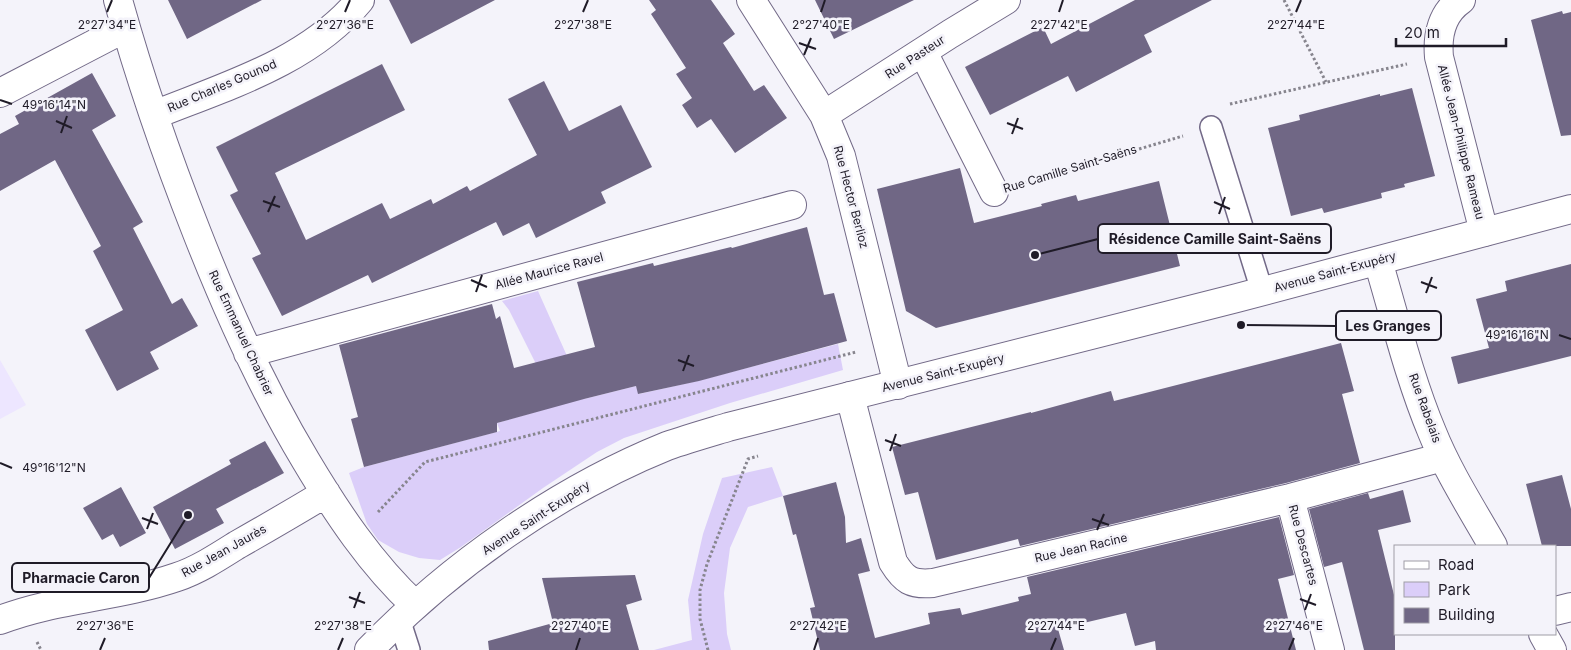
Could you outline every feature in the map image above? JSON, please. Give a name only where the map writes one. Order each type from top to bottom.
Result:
[{"type":"street","name":"Rue Emmanuel Chabrier","points":[[118,0],[154,115],[180,189],[229,312],[248,353],[296,443],[326,493],[356,537],[397,588],[407,612]]},
{"type":"street","name":"Rue Charles Gounod","points":[[154,115],[261,71],[282,60],[322,37],[339,23],[360,0]]},
{"type":"street","name":"Rue Hector Berlioz","points":[[751,0],[824,115],[841,156],[898,385]]},
{"type":"street","name":"Rue Pasteur","points":[[824,115],[984,12],[1006,0]]},
{"type":"street","name":"Allée Jean-Philippe Rameau","points":[[1461,0],[1455,4],[1445,17],[1440,31],[1439,56],[1484,232]]},
{"type":"street","points":[[0,94],[126,28]]},
{"type":"street","name":"Rue Camille Saint-Saëns","points":[[923,52],[994,192]]},
{"type":"street","name":"Allée Maurice Ravel","points":[[248,353],[792,205]]},
{"type":"street","name":"Avenue Saint-Exupéry","points":[[369,650],[407,612],[461,567],[508,533],[560,499],[612,471],[668,446],[850,396],[1378,261],[1571,209]]},
{"type":"street","name":"Rue Rabelais","points":[[1378,261],[1422,407],[1443,457],[1492,545]]},
{"type":"street","name":"Rue Jean Racine","points":[[850,396],[893,562],[904,577],[919,584],[933,583],[1290,498],[1443,457]]},
{"type":"street","name":"Rue Jean Jaurès","points":[[0,620],[24,611],[60,602],[130,590],[178,577],[205,564],[326,493]]},
{"type":"street","name":"Rue Descartes","points":[[1290,498],[1330,650]]},
{"type":"street","points":[[1556,611],[1571,607]]},
{"type":"street","points":[[1544,635],[1552,650]]},
{"type":"lane","points":[[1211,127],[1262,291]]},
{"type":"lane","points":[[407,612],[408,650]]},
{"type":"path","points":[[1284,0],[1326,82]]},
{"type":"path","points":[[1211,127],[1205,109],[1439,56]]},
{"type":"path","name":"Rue Camille Saint-Saëns","points":[[994,192],[1211,127]]},
{"type":"path","points":[[356,537],[425,462],[889,344]]},
{"type":"path","points":[[708,650],[700,618],[700,590],[707,564],[748,459],[765,454]]},
{"type":"shaded area","points":[[0,360],[26,405],[0,419]]},
{"type":"green space","points":[[538,291],[580,385],[584,399],[636,386],[639,394],[697,381],[838,344],[843,370],[730,403],[624,438],[597,452],[440,560],[419,558],[399,552],[378,540],[367,524],[349,473],[364,467],[500,431],[497,423],[546,409],[535,362],[509,310],[502,301]]},
{"type":"green space","points":[[772,467],[783,496],[748,507],[730,548],[724,593],[727,634],[731,650],[654,650],[692,640],[688,600],[703,534],[722,478]]},
{"type":"building","points":[[168,0],[262,0],[187,39]]},
{"type":"building","points":[[389,0],[495,0],[411,44]]},
{"type":"building","points":[[649,0],[711,0],[735,34],[723,43],[754,91],[764,85],[787,118],[735,153],[711,119],[697,128],[682,105],[692,98],[676,74],[686,68],[651,14],[656,10]]},
{"type":"building","points":[[815,0],[914,0],[834,39]]},
{"type":"building","points":[[1135,0],[1212,0],[1144,35],[1152,52],[1076,92],[1068,76],[990,115],[965,67],[1043,27],[1051,44]]},
{"type":"building","points":[[1562,11],[1563,14],[1571,12],[1571,135],[1561,136],[1531,20]]},
{"type":"building","points":[[382,64],[405,110],[275,173],[306,240],[382,203],[390,219],[431,199],[433,204],[467,186],[470,191],[537,155],[508,99],[544,81],[569,131],[621,105],[652,167],[601,192],[606,203],[536,238],[529,223],[503,236],[496,222],[372,283],[368,275],[282,316],[252,258],[261,254],[230,195],[238,191],[216,147]]},
{"type":"building","points":[[92,73],[116,116],[92,130],[143,222],[133,228],[172,304],[182,298],[198,326],[150,352],[159,369],[117,391],[85,330],[123,310],[93,251],[101,246],[55,160],[0,191],[0,134],[19,124],[15,116]]},
{"type":"building","points":[[1412,88],[1435,176],[1404,184],[1405,187],[1381,193],[1382,198],[1324,213],[1322,208],[1291,216],[1268,128],[1300,120],[1299,115],[1380,94],[1380,96]]},
{"type":"building","points":[[960,168],[974,223],[1042,206],[1041,204],[1076,195],[1078,201],[1159,181],[1180,266],[936,328],[906,311],[877,189]]},
{"type":"building","points":[[807,227],[824,295],[834,293],[847,341],[699,381],[638,394],[636,386],[584,399],[497,423],[497,432],[364,467],[351,419],[358,417],[339,345],[492,304],[496,319],[500,316],[514,368],[595,347],[577,282],[653,263],[654,266],[732,248]]},
{"type":"building","points":[[1571,264],[1571,356],[1458,384],[1451,357],[1489,348],[1476,299],[1507,291],[1505,281]]},
{"type":"building","points":[[1341,343],[1354,391],[1342,394],[1360,463],[1286,483],[1020,546],[1018,539],[936,560],[918,492],[905,495],[892,447],[1111,391],[1114,401]]},
{"type":"building","points":[[265,441],[284,473],[216,509],[224,523],[175,549],[153,507],[231,464],[229,460]]},
{"type":"building","points":[[1562,475],[1571,509],[1571,546],[1542,545],[1526,484]]},
{"type":"building","points":[[836,482],[845,517],[846,543],[861,538],[870,571],[858,574],[875,638],[930,624],[928,613],[960,608],[962,615],[1019,601],[1018,597],[1031,594],[1027,577],[1279,517],[1294,575],[1278,579],[1296,650],[1156,650],[1155,641],[1135,646],[1126,613],[1058,629],[1064,650],[820,650],[810,608],[815,607],[796,534],[793,535],[783,496]]},
{"type":"building","points":[[121,487],[146,533],[120,547],[113,534],[102,540],[83,508]]},
{"type":"building","points":[[1403,490],[1411,522],[1378,530],[1394,595],[1395,650],[1364,650],[1342,562],[1324,567],[1309,509],[1368,493],[1370,499]]},
{"type":"building","points":[[635,575],[642,600],[626,605],[639,650],[489,650],[488,641],[553,623],[542,578]]},
{"type":"place","name":"Résidence Camille Saint-Saëns","points":[[1035,255]]},
{"type":"place","name":"Les Granges","points":[[1241,325]]},
{"type":"place","name":"Pharmacie Caron","points":[[188,515]]}]
